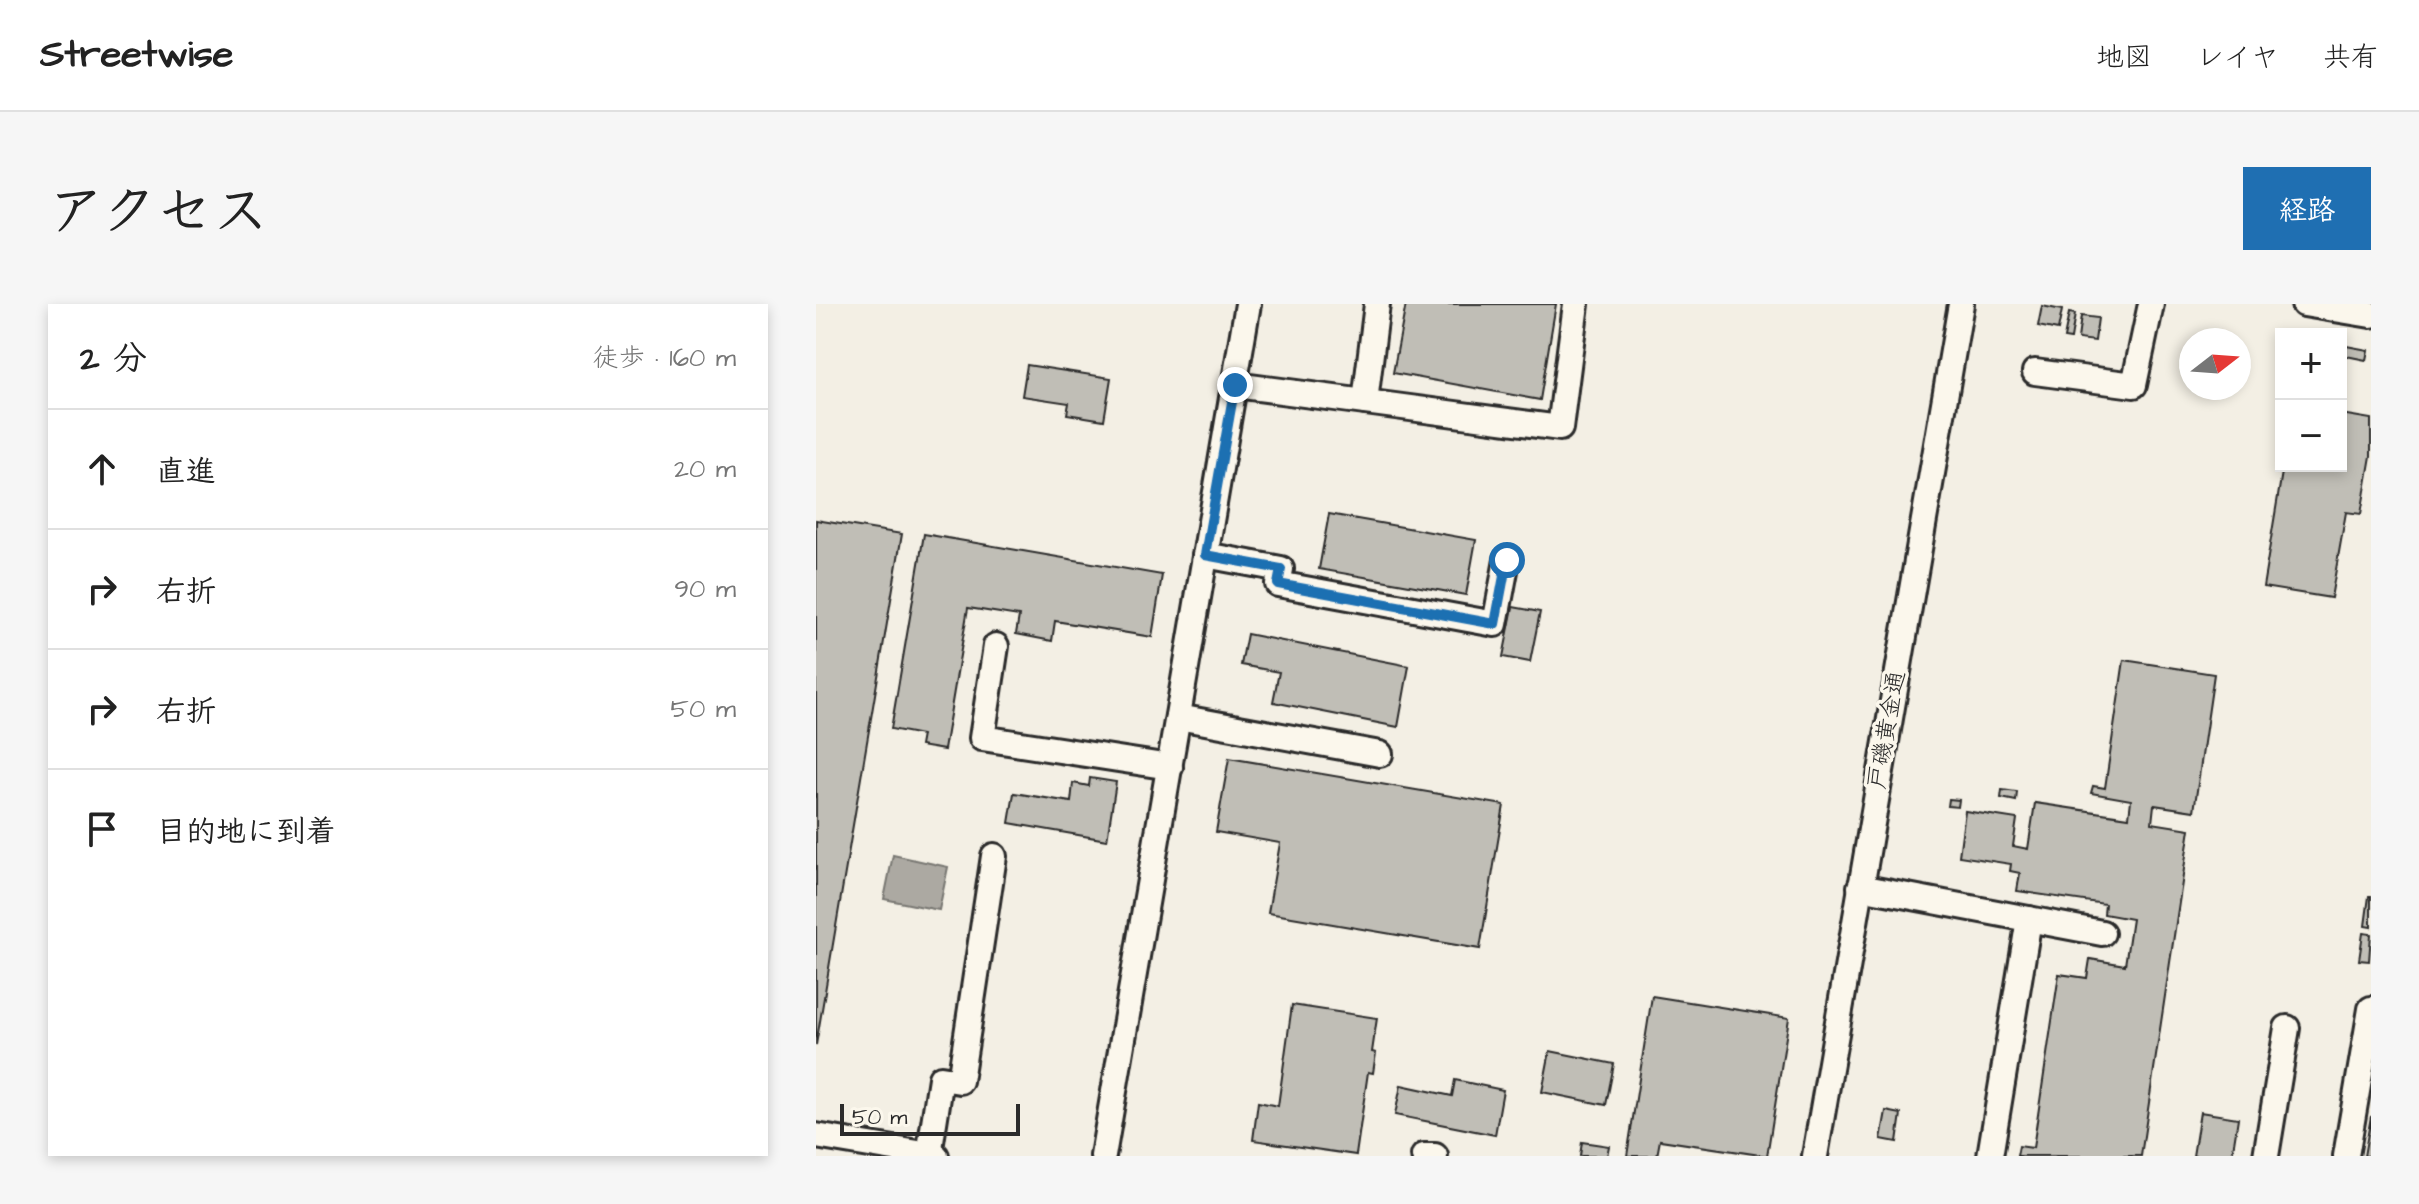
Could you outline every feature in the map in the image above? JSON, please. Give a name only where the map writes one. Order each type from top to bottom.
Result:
[{"type":"street","points":[[1103,1156],[1248,304]]},
{"type":"street","points":[[1365,402],[1377,304]]},
{"type":"street","points":[[1235,385],[1560,428],[1576,304]]},
{"type":"street","name":"戸磯黄金通","points":[[1815,1156],[1961,304]]},
{"type":"street","points":[[2035,372],[2134,385],[2151,304]]},
{"type":"street","points":[[2304,304],[2371,315]]},
{"type":"street","points":[[1205,555],[1281,569],[1278,584],[1495,624],[1507,560]]},
{"type":"street","points":[[996,646],[982,738],[1170,767]]},
{"type":"street","points":[[1178,717],[1380,754]]},
{"type":"street","points":[[929,1155],[941,1078],[960,1081],[994,856]]},
{"type":"street","points":[[1860,887],[2102,933]]},
{"type":"street","points":[[1990,1156],[2029,919]]},
{"type":"street","points":[[2346,1156],[2371,1009]]},
{"type":"street","points":[[2266,1156],[2287,1028]]},
{"type":"street","points":[[816,1136],[936,1156]]},
{"type":"street","points":[[1424,1156],[1435,1156]]},
{"type":"shaded area","points":[[893,855],[948,867],[939,910],[884,899]]},
{"type":"building","points":[[1406,304],[1556,304],[1540,400],[1393,373]]},
{"type":"building","points":[[2042,306],[2062,310],[2058,330],[2038,326]]},
{"type":"building","points":[[2069,313],[2075,314],[2071,339],[2064,338]]},
{"type":"building","points":[[2081,316],[2098,318],[2095,341],[2078,339]]},
{"type":"building","points":[[2347,346],[2368,350],[2366,360],[2347,356]]},
{"type":"building","points":[[1027,365],[1111,378],[1104,420],[1067,414],[1069,403],[1022,396]]},
{"type":"building","points":[[2347,415],[2371,419],[2371,456],[2361,514],[2346,512],[2331,598],[2263,587],[2282,472],[2347,472]]},
{"type":"building","points":[[1329,514],[1476,540],[1466,595],[1319,569]]},
{"type":"building","points":[[816,520],[902,534],[816,1045]]},
{"type":"building","points":[[924,534],[1162,575],[1152,637],[1055,621],[1052,641],[1016,634],[1019,616],[968,608],[944,750],[920,746],[922,735],[891,729]]},
{"type":"building","points":[[1513,607],[1540,612],[1530,662],[1503,657]]},
{"type":"building","points":[[1247,634],[1409,666],[1398,727],[1273,702],[1279,672],[1241,665]]},
{"type":"building","points":[[2124,660],[2214,674],[2194,811],[2154,805],[2152,823],[2190,829],[2141,1156],[2017,1156],[2019,1146],[2033,1148],[2059,974],[2087,978],[2090,959],[2125,965],[2132,919],[2104,914],[2105,904],[2017,891],[2020,873],[2010,871],[2011,864],[1959,856],[1965,811],[2017,819],[2013,846],[2028,849],[2035,803],[2129,817],[2131,800],[2091,793],[2093,786],[2105,788]]},
{"type":"building","points":[[1229,758],[1504,805],[1480,949],[1268,913],[1280,843],[1216,832]]},
{"type":"building","points":[[1090,778],[1116,782],[1107,840],[1009,823],[1014,793],[1071,802],[1073,783],[1089,786]]},
{"type":"building","points":[[2002,790],[2017,792],[2016,801],[2001,798]]},
{"type":"building","points":[[1949,799],[1959,800],[1958,807],[1948,806]]},
{"type":"building","points":[[2371,896],[2371,927],[2365,926]]},
{"type":"building","points":[[2363,933],[2371,934],[2369,961],[2359,960]]},
{"type":"building","points":[[1652,996],[1789,1018],[1767,1156],[1660,1140],[1657,1156],[1627,1156]]},
{"type":"building","points":[[1292,1005],[1377,1018],[1372,1052],[1376,1053],[1373,1073],[1368,1072],[1356,1155],[1253,1140],[1258,1102],[1278,1106]]},
{"type":"building","points":[[1550,1051],[1614,1064],[1606,1105],[1542,1092]]},
{"type":"building","points":[[1455,1080],[1503,1090],[1495,1135],[1395,1115],[1401,1085],[1452,1096]]},
{"type":"building","points":[[1886,1111],[1901,1114],[1897,1142],[1881,1139]]},
{"type":"building","points":[[2200,1112],[2238,1118],[2232,1156],[2193,1156]]},
{"type":"building","points":[[2371,1116],[2371,1156],[2364,1156]]},
{"type":"building","points":[[1582,1142],[1609,1146],[1607,1156],[1580,1156]]},
{"type":"route","points":[[1235,385],[1205,555],[1281,569],[1278,584],[1495,624],[1507,560]]}]
